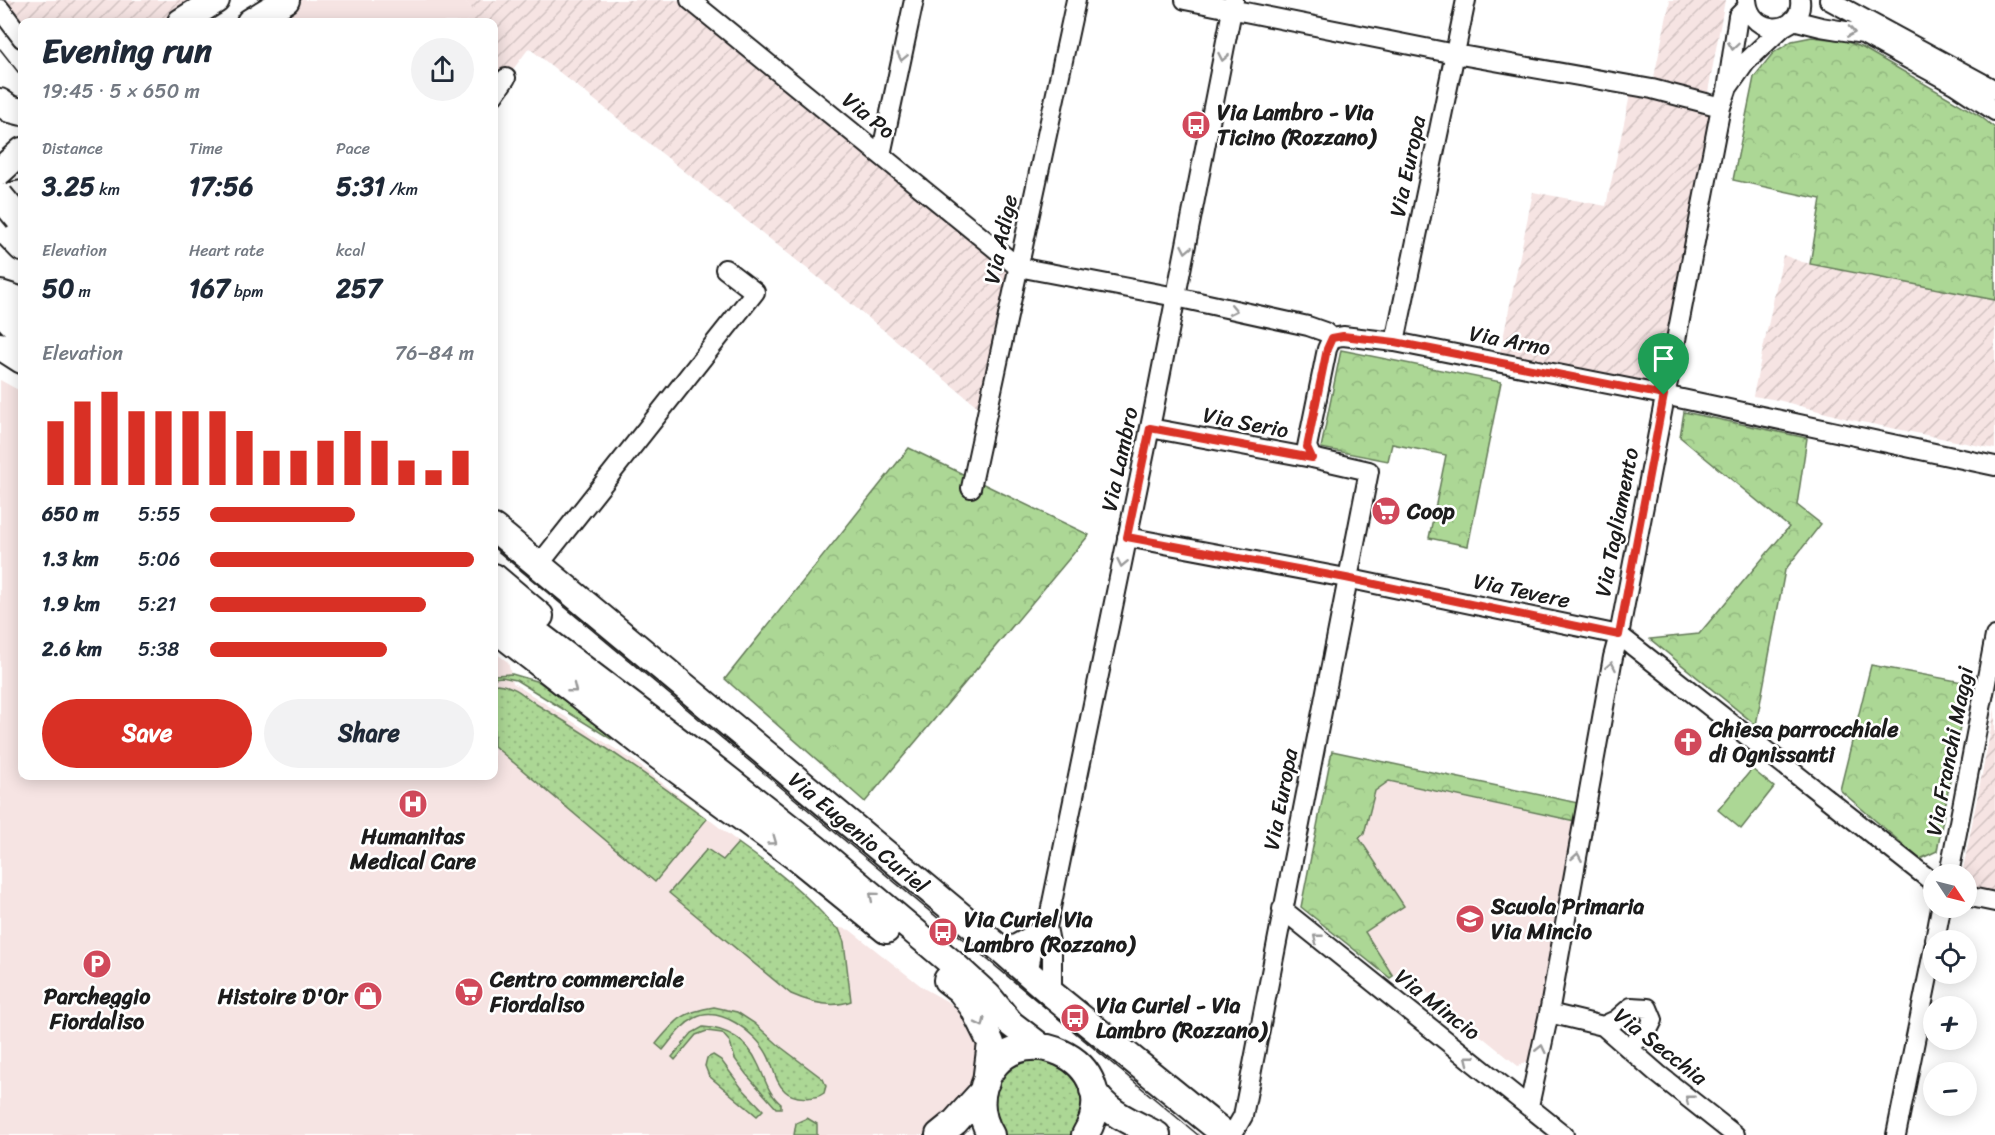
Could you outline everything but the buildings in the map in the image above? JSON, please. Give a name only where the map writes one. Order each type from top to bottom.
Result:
[{"type":"main road","points":[[188,18],[216,0]]},
{"type":"main road","points":[[257,18],[286,0]]},
{"type":"main road","points":[[0,102],[18,111]]},
{"type":"main road","points":[[8,303],[18,324]]},
{"type":"main road","points":[[0,346],[18,357]]},
{"type":"main road","name":"Via Eugenio Curiel","points":[[498,531],[1052,994],[1226,1135]]},
{"type":"main road","points":[[498,580],[649,708],[702,759]]},
{"type":"main road","name":"Via Eugenio Curiel","points":[[498,604],[814,847],[953,964],[988,996],[1011,1024],[1041,1047]]},
{"type":"main road","points":[[498,631],[657,755],[801,861],[960,990],[973,1007],[991,1043],[982,1112],[991,1135]]},
{"type":"main road","points":[[498,646],[547,681]]},
{"type":"main road","points":[[939,1135],[955,1122],[984,1086],[991,1071],[1006,1056],[1025,1048],[1041,1047],[1053,1048],[1072,1058],[1087,1073],[1093,1089],[1104,1105],[1122,1118],[1157,1135]]},
{"type":"main road","points":[[1085,1135],[1094,1114],[1093,1089]]},
{"type":"street","name":"Via Po","points":[[690,0],[1018,267]]},
{"type":"street","points":[[881,155],[914,0]]},
{"type":"street","name":"Via Adige","points":[[971,489],[1076,0]]},
{"type":"street","points":[[1185,0],[1233,4],[1455,54],[1652,89],[1724,98]]},
{"type":"street","name":"Via Europa","points":[[1395,342],[1466,0]]},
{"type":"street","points":[[1788,23],[1801,5],[1800,0]]},
{"type":"street","points":[[1829,0],[1995,90]]},
{"type":"street","points":[[1747,3],[1752,16],[1760,24],[1769,28],[1788,23],[1863,34],[1954,84],[1995,111]]},
{"type":"street","name":"Via Tagliamento","points":[[1529,1106],[1549,1013],[1613,657],[1724,98],[1738,16],[1747,3]]},
{"type":"street","name":"Via Lambro","points":[[1047,927],[1150,428],[1233,4]]},
{"type":"street","points":[[0,9],[18,33]]},
{"type":"street","name":"Via Tagliamento","points":[[1724,98],[1746,62],[1788,23]]},
{"type":"street","points":[[498,89],[506,78]]},
{"type":"street","name":"Via Arno","points":[[1018,267],[1176,297],[1308,326],[1325,332],[1332,338],[1343,336],[1395,342],[1664,395],[1995,466]]},
{"type":"street","points":[[538,566],[755,292],[725,269]]},
{"type":"street","points":[[1312,458],[1307,447],[1327,349],[1332,338]]},
{"type":"street","name":"Via Serio","points":[[1150,428],[1369,471]]},
{"type":"street","name":"Via Europa","points":[[1232,1135],[1243,1116],[1346,578],[1369,471]]},
{"type":"street","name":"Via Tevere","points":[[1127,537],[1346,578],[1619,635],[1923,874]]},
{"type":"street","name":"Via Franchi Maggi","points":[[1951,864],[1995,636]]},
{"type":"street","points":[[1977,898],[1995,902]]},
{"type":"street","name":"Via Mincio","points":[[1282,909],[1564,1135]]},
{"type":"street","points":[[1003,951],[1047,927]]},
{"type":"street","points":[[1028,974],[1033,948],[1047,927]]},
{"type":"street","points":[[1047,927],[1052,952],[1052,994]]},
{"type":"street","points":[[1896,1135],[1927,984]]},
{"type":"street","points":[[1603,1026],[1616,1020],[1631,1007],[1648,1008],[1653,1020],[1646,1034],[1627,1047]]},
{"type":"street","name":"Via Secchia","points":[[1549,1013],[1603,1026],[1735,1135]]},
{"type":"shaded area","points":[[0,0],[216,0],[187,18],[18,18],[18,33],[0,9]]},
{"type":"shaded area","points":[[286,0],[465,0],[476,15],[471,18],[257,18]]},
{"type":"shaded area","points":[[465,0],[690,0],[1018,267],[987,414],[529,48],[498,90],[498,18],[470,18],[475,15]]},
{"type":"shaded area","points":[[1668,0],[1725,0],[1708,92],[1653,82],[1670,1]]},
{"type":"shaded area","points":[[1632,86],[1721,107],[1664,395],[1498,363],[1533,192],[1606,206]]},
{"type":"shaded area","points":[[1783,255],[1802,262],[1995,300],[1995,449],[1852,420],[1778,400],[1753,396]]},
{"type":"shaded area","points":[[0,380],[18,390],[18,780],[498,780],[498,655],[508,662],[513,683],[634,761],[769,866],[820,910],[832,926],[850,930],[925,989],[950,1003],[971,1025],[981,1047],[972,1089],[927,1135],[0,1135]]},
{"type":"shaded area","points":[[1995,709],[1995,897],[1977,893],[1977,864],[1964,864]]},
{"type":"shaded area","name":"Scuola Primaria Via Mincio","points":[[1388,781],[1575,822],[1530,1060],[1518,1066],[1401,971],[1393,976],[1365,931],[1404,906],[1359,837],[1364,834],[1374,791]]},
{"type":"green space","points":[[1812,37],[1845,41],[1863,48],[1980,116],[1995,128],[1995,300],[1810,264],[1821,199],[1733,180],[1754,77],[1773,53],[1792,41]]},
{"type":"green space","points":[[1341,350],[1501,382],[1468,546],[1429,538],[1446,455],[1392,444],[1388,461],[1321,448]]},
{"type":"green space","points":[[1684,412],[1807,438],[1797,505],[1821,524],[1785,570],[1756,725],[1650,639],[1699,634],[1789,527],[1680,437]]},
{"type":"green space","points":[[909,448],[1089,535],[865,802],[725,679]]},
{"type":"green space","points":[[1871,665],[1968,683],[1937,851],[1920,859],[1840,790]]},
{"type":"green space","points":[[512,674],[539,682],[613,736],[611,739],[516,680],[498,678],[498,675]]},
{"type":"green space","points":[[498,684],[520,692],[625,761],[707,819],[655,882],[498,749]]},
{"type":"green space","points":[[1332,751],[1578,803],[1575,821],[1389,781],[1375,791],[1364,834],[1359,838],[1404,906],[1365,932],[1393,976],[1390,978],[1301,907]]},
{"type":"green space","points":[[1752,769],[1774,787],[1741,829],[1718,810]]},
{"type":"green space","points":[[738,843],[791,883],[830,923],[839,929],[844,942],[851,1001],[828,1004],[813,1002],[791,994],[669,893],[707,849],[723,860]]},
{"type":"green space","points":[[714,1007],[737,1012],[754,1023],[823,1079],[826,1086],[824,1093],[804,1098],[793,1096],[785,1091],[762,1046],[746,1030],[726,1018],[705,1015],[695,1018],[681,1028],[663,1050],[656,1044],[680,1018]]},
{"type":"green space","points":[[703,1027],[728,1033],[743,1042],[754,1056],[770,1091],[781,1104],[781,1108],[776,1108],[746,1074],[735,1059],[730,1042],[722,1033],[707,1031],[696,1035],[675,1060],[672,1057],[692,1033]]},
{"type":"green space","points":[[713,1055],[721,1060],[741,1087],[763,1110],[757,1116],[709,1076],[705,1066],[707,1058]]},
{"type":"green space","points":[[1035,1059],[1061,1068],[1071,1076],[1077,1086],[1081,1097],[1081,1109],[1078,1122],[1071,1135],[1001,1135],[998,1132],[992,1094],[1008,1070],[1018,1063]]},
{"type":"green space","points":[[807,1118],[817,1124],[817,1135],[794,1135],[796,1123]]},
{"type":"tram line","points":[[0,49],[18,72]]},
{"type":"tram line","points":[[498,551],[1198,1135]]},
{"type":"place","name":"Via Lambro - Via Ticino (Rozzano)","points":[[1196,125]]},
{"type":"place","name":"Coop","points":[[1386,511]]},
{"type":"place","name":"Chiesa parrocchiale di Ognissanti","points":[[1688,742]]},
{"type":"place","name":"Humanitas Medical Care","points":[[413,804]]},
{"type":"place","name":"Scuola Primaria Via Mincio","points":[[1470,919]]},
{"type":"place","name":"Via Curiel Via Lambro (Rozzano)","points":[[943,932]]},
{"type":"place","name":"Parcheggio Fiordaliso","points":[[97,964]]},
{"type":"place","name":"Centro commerciale Fiordaliso","points":[[469,992]]},
{"type":"place","name":"Histoire D'Or","points":[[368,996]]},
{"type":"place","name":"Via Curiel - Via Lambro (Rozzano)","points":[[1075,1018]]},
{"type":"route","points":[[1343,336],[1395,342],[1664,395],[1619,635],[1346,578],[1127,537],[1150,428],[1312,458],[1307,447],[1327,349],[1332,338],[1343,336]]}]
